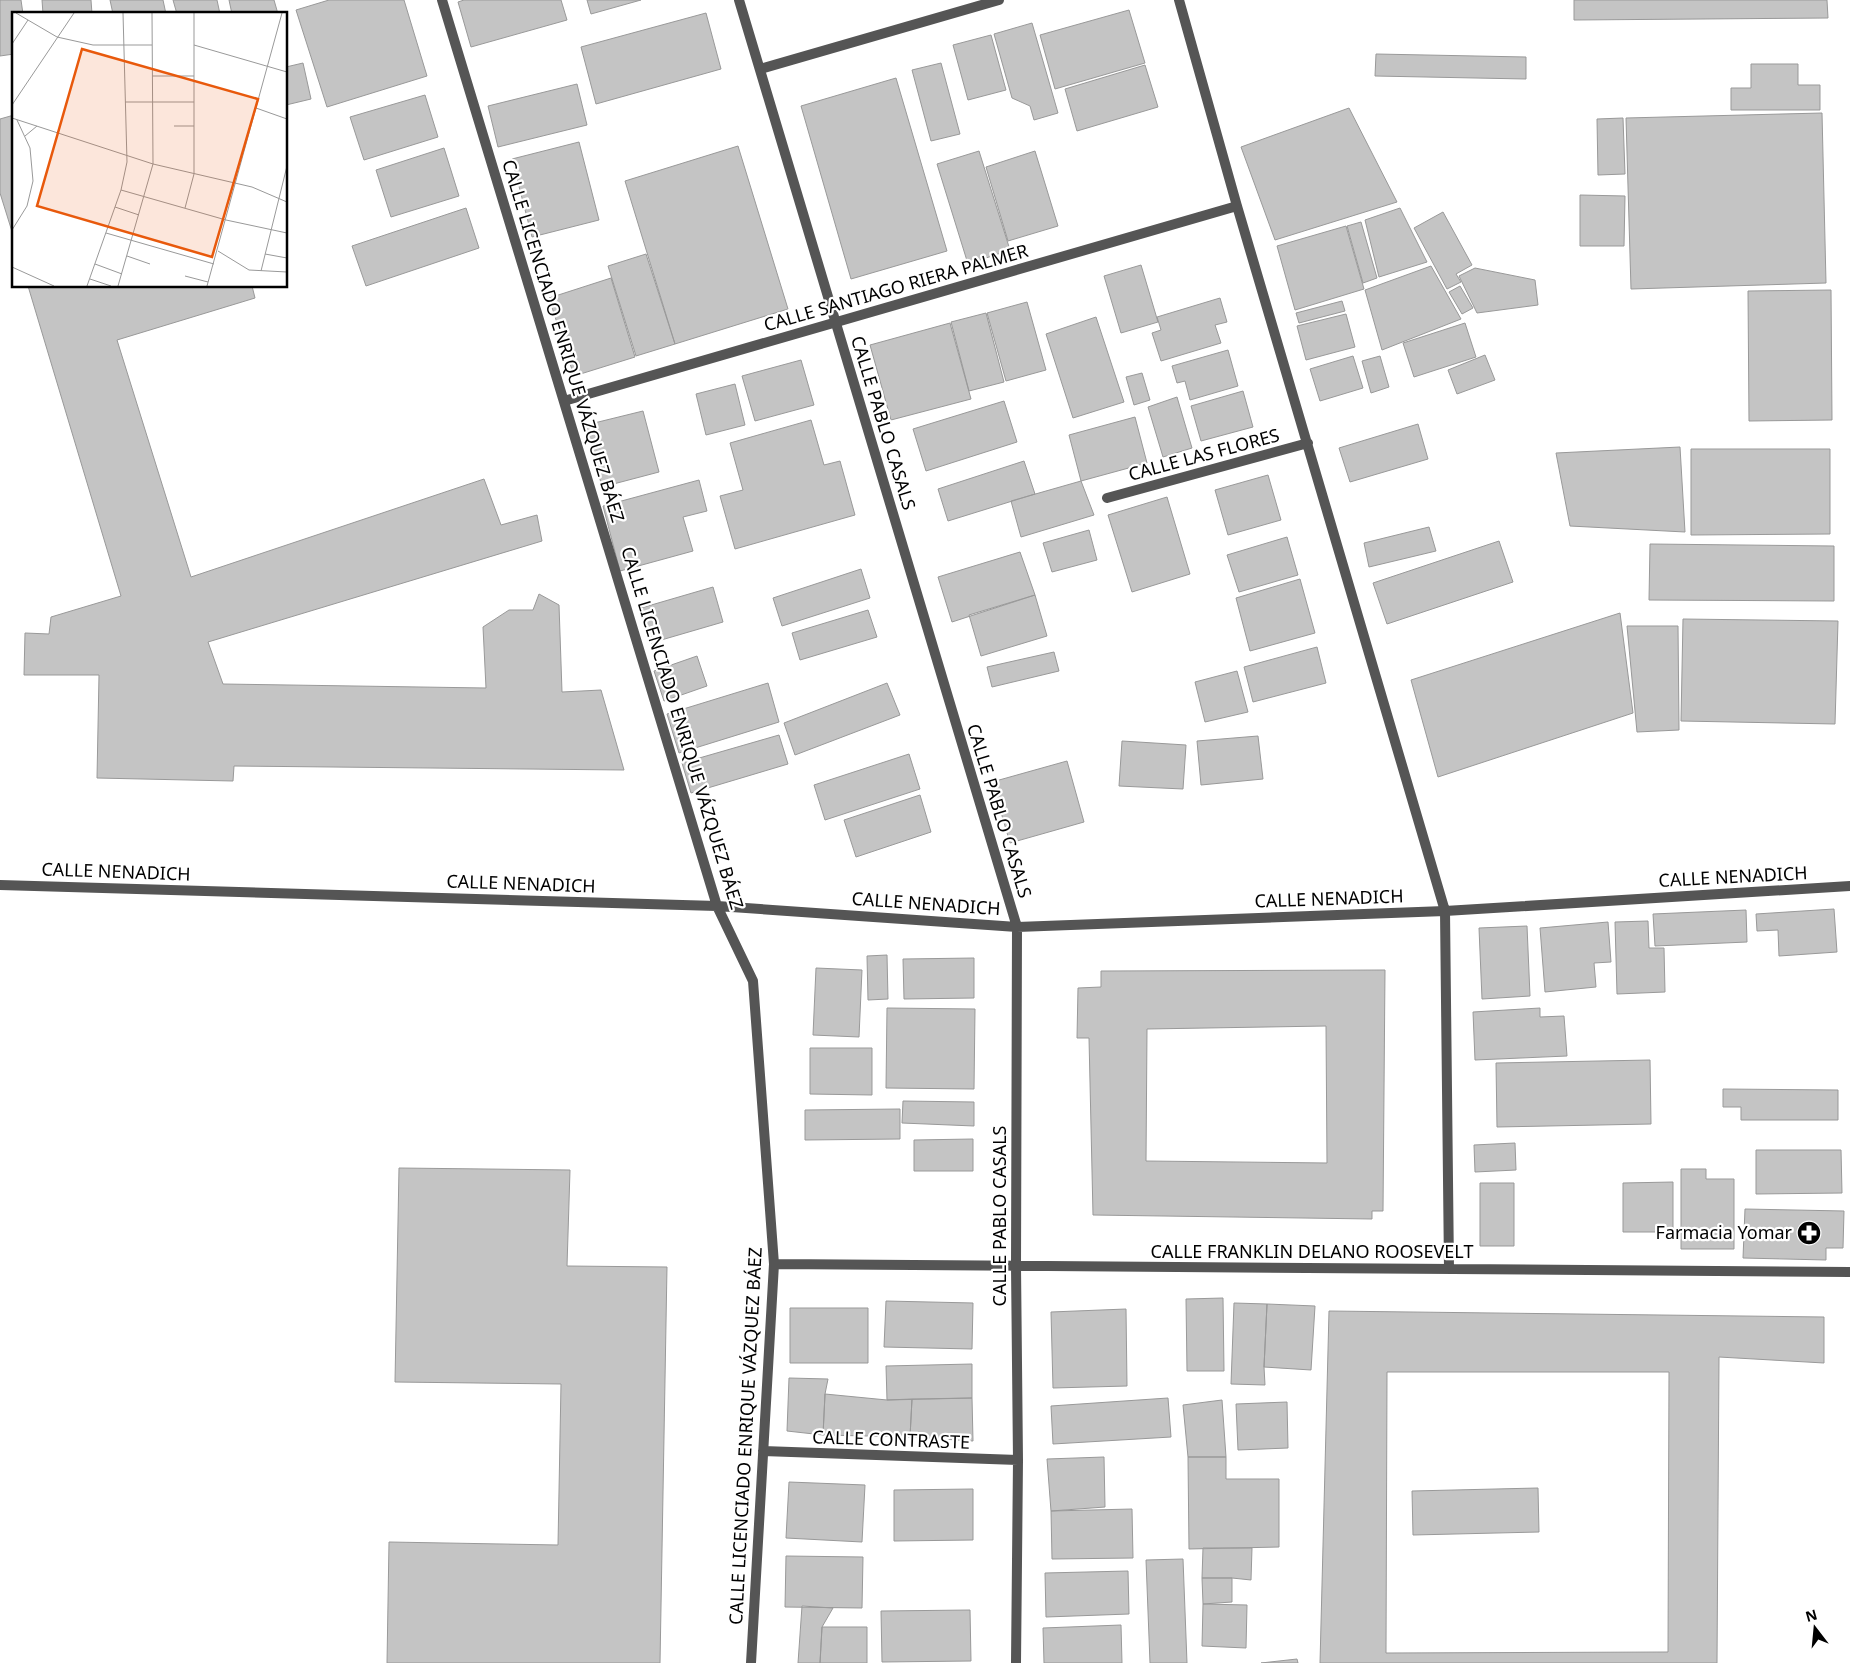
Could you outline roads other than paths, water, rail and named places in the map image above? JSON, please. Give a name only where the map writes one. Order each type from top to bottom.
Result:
[{"type":"street","name":"CALLE LICENCIADO ENRIQUE VÁZQUEZ BÁEZ","points":[[442,0],[717,906],[753,981],[774,1264],[751,1663]]},
{"type":"street","name":"CALLE PABLO CASALS","points":[[739,0],[1017,927],[1016,1266],[1018,1460],[1016,1663]]},
{"type":"street","points":[[760,69],[998,0]]},
{"type":"street","points":[[1180,0],[1237,206],[1445,911],[1449,1269]]},
{"type":"street","name":"CALLE SANTIAGO RIERA PALMER","points":[[564,401],[1237,206]]},
{"type":"street","name":"CALLE LAS FLORES","points":[[1107,498],[1308,443]]},
{"type":"street","name":"CALLE NENADICH","points":[[0,885],[717,906],[1017,927],[1445,911],[1850,886]]},
{"type":"street","name":"CALLE FRANKLIN DELANO ROOSEVELT","points":[[774,1264],[1850,1272]]},
{"type":"street","name":"CALLE CONTRASTE","points":[[763,1451],[1018,1460]]},
{"type":"place","name":"Farmacia Yomar","points":[[1809,1233]]}]
